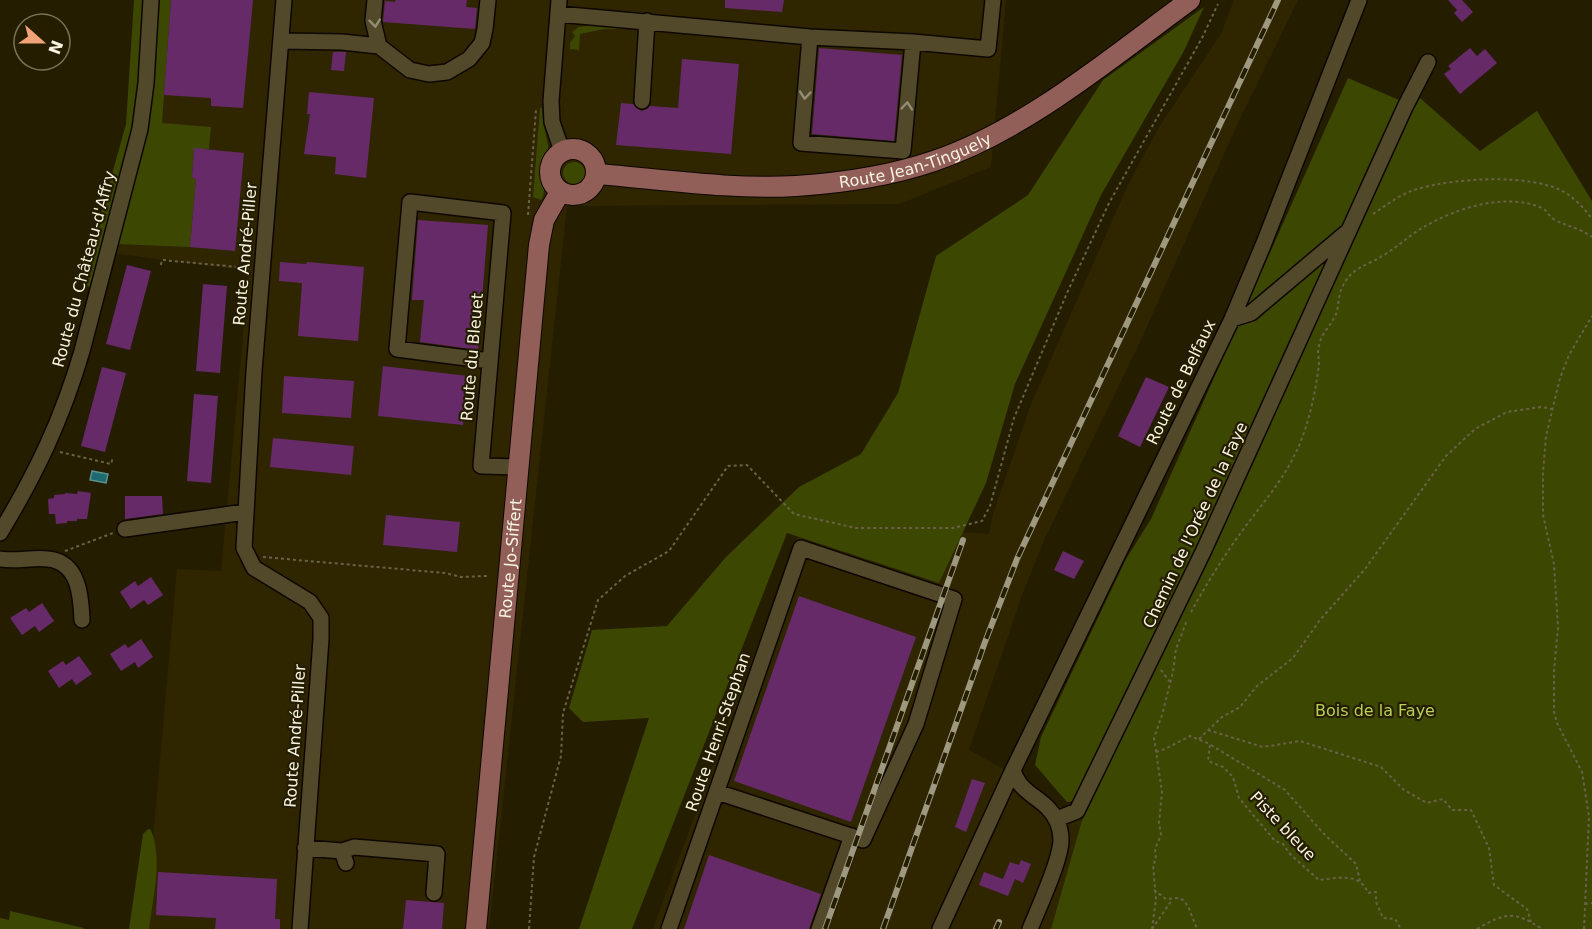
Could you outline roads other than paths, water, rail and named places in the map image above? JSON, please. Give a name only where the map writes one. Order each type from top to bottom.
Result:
[{"type":"main road","name":"Route Jean-Tinguely","points":[[597,174],[710,184],[795,186],[890,174],[935,161],[981,141],[1019,120],[1076,83],[1190,0]]},
{"type":"main road","points":[[578,149],[586,152],[596,164],[597,174],[591,188],[584,194],[576,196],[560,192],[550,179],[550,171],[556,156],[562,151],[578,149]]},
{"type":"main road","name":"Route Jo-Siffert","points":[[476,929],[539,245],[544,220],[560,192]]},
{"type":"street","name":"Route du Château-d'Affry","points":[[0,533],[38,468],[62,412],[82,351],[140,129],[146,83],[151,0]]},
{"type":"street","name":"Route André-Piller","points":[[284,0],[254,371],[244,548],[254,568],[310,602],[321,618],[300,929]]},
{"type":"street","points":[[375,0],[373,21],[379,46]]},
{"type":"street","points":[[281,41],[342,42],[379,46],[410,70],[429,74],[447,72],[469,59],[482,43],[488,0]]},
{"type":"street","points":[[562,151],[552,122],[551,101],[558,7],[647,21],[810,37],[913,42],[988,49],[993,0]]},
{"type":"street","name":"Route de Belfaux","points":[[940,929],[1013,770],[1232,319],[1359,0]]},
{"type":"street","points":[[642,101],[647,21]]},
{"type":"street","points":[[810,37],[801,143],[903,151],[913,42]]},
{"type":"street","name":"Chemin de l'Orée de la Faye","points":[[1057,819],[1077,811],[1204,550],[1348,231],[1428,62]]},
{"type":"street","name":"Route du Bleuet","points":[[490,362],[397,349],[410,202],[502,213],[490,362],[481,466],[520,467]]},
{"type":"street","name":"Chemin de l'Orée de la Faye","points":[[1232,319],[1251,313],[1348,231]]},
{"type":"street","points":[[125,529],[245,512]]},
{"type":"street","name":"Route Henri-Stephan","points":[[669,929],[801,548],[954,599],[916,724],[863,840],[852,836]]},
{"type":"street","points":[[0,559],[12,561],[50,559],[60,563],[75,575],[81,597],[82,620]]},
{"type":"street","points":[[1013,770],[1022,788],[1046,806],[1057,819],[1061,842],[1052,875],[1030,929]]},
{"type":"street","points":[[717,792],[852,836],[819,929]]},
{"type":"street","points":[[305,848],[344,857],[354,847],[437,854],[434,893]]},
{"type":"water","points":[[92,471],[108,474],[106,483],[90,480]]},
{"type":"railway","points":[[883,929],[985,642],[1017,559],[1278,0]]},
{"type":"railway","points":[[825,929],[963,540]]},
{"type":"railway","points":[[996,929],[999,922]]},
{"type":"park label","name":"Bois de la Faye","points":[[1375,710]]}]
